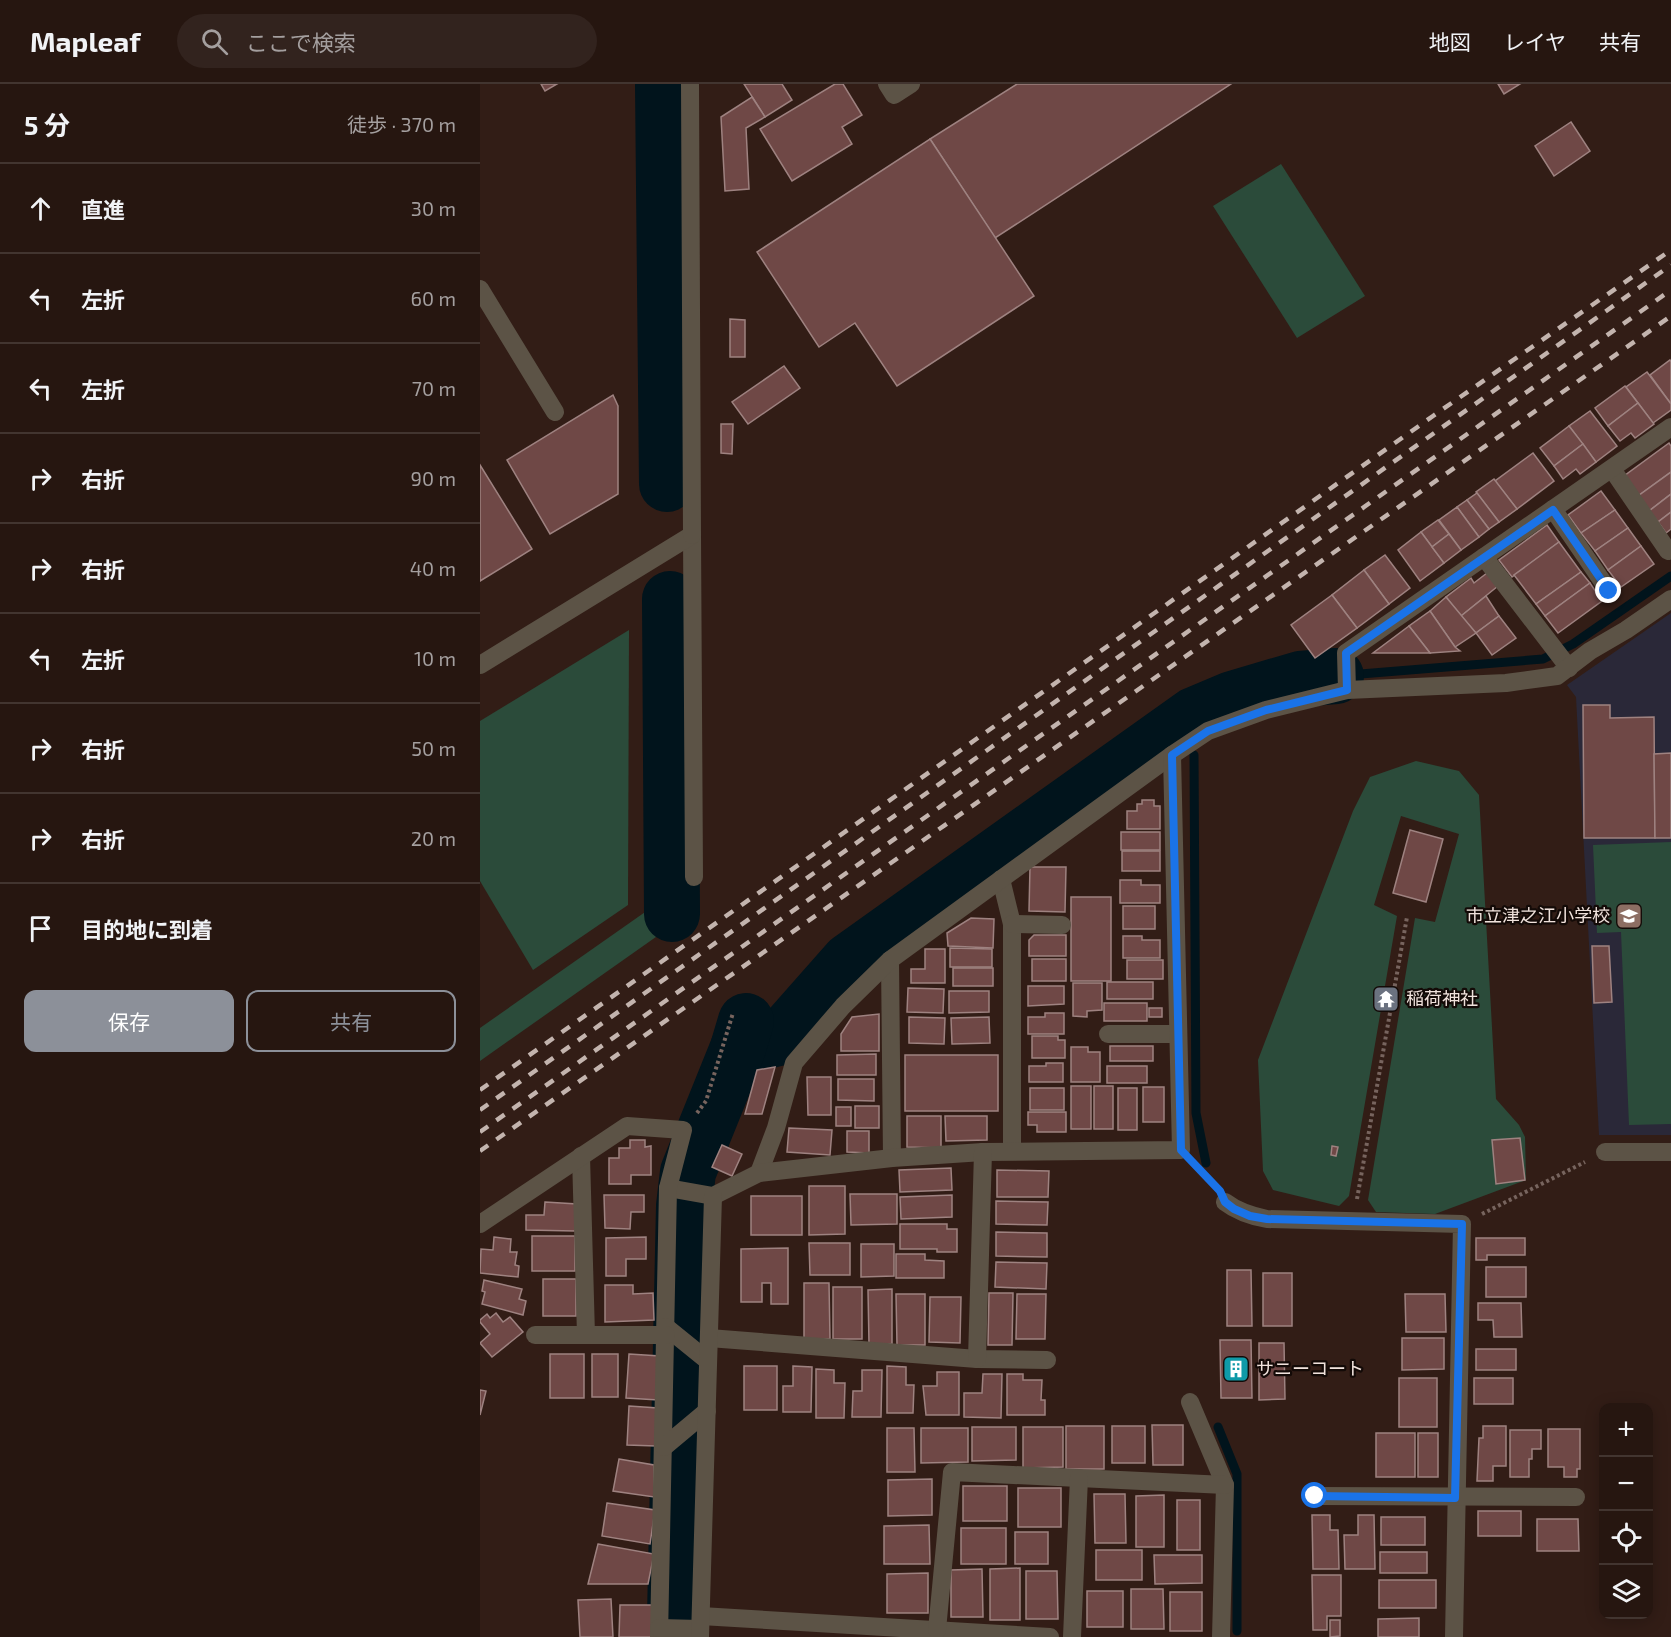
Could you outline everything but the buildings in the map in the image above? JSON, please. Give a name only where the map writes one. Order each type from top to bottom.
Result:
[{"type":"street","points":[[690,84],[694,877]]},
{"type":"street","points":[[887,84],[894,95],[911,84]]},
{"type":"street","points":[[480,289],[555,412]]},
{"type":"street","points":[[1347,690],[1346,653],[1671,428]]},
{"type":"street","points":[[1612,468],[1668,551]]},
{"type":"street","points":[[1553,510],[1609,591]]},
{"type":"street","points":[[480,665],[692,535]]},
{"type":"street","points":[[1485,557],[1569,668]]},
{"type":"street","points":[[759,1173],[776,1128],[794,1063],[843,1006],[890,960],[1208,731],[1266,710],[1347,690],[1506,683],[1557,676],[1590,651],[1671,599]]},
{"type":"street","points":[[680,1190],[713,1196],[759,1173],[892,1158],[1012,1150],[1181,1150],[1172,755]]},
{"type":"street","points":[[1001,879],[1012,924],[1012,1150]]},
{"type":"street","points":[[1012,924],[1062,925]]},
{"type":"street","points":[[890,960],[892,1158]]},
{"type":"street","points":[[1108,1034],[1178,1034]]},
{"type":"street","points":[[480,1224],[627,1126],[683,1130],[673,1335],[674,1439],[659,1632],[700,1627],[937,1630],[1050,1637]]},
{"type":"street","points":[[977,1359],[983,1152]]},
{"type":"street","points":[[1605,1152],[1671,1152]]},
{"type":"street","points":[[581,1156],[585,1335]]},
{"type":"street","points":[[700,1627],[713,1196]]},
{"type":"street","points":[[1225,1202],[1250,1216],[1267,1219],[1462,1224],[1454,1637]]},
{"type":"street","points":[[535,1335],[673,1335],[708,1361]]},
{"type":"street","points":[[709,1338],[977,1359],[1047,1360]]},
{"type":"street","points":[[1190,1402],[1225,1485],[1221,1637]]},
{"type":"street","points":[[674,1439],[707,1411]]},
{"type":"street","points":[[937,1630],[952,1472],[1225,1485]]},
{"type":"street","points":[[1072,1637],[1079,1478]]},
{"type":"street","points":[[1315,1496],[1576,1497]]},
{"type":"path","points":[[1353,1220],[1407,917]]},
{"type":"path","points":[[683,1130],[706,1101],[733,1013]]},
{"type":"path","points":[[1181,1150],[1220,1191],[1225,1202]]},
{"type":"path","points":[[1462,1224],[1605,1152]]},
{"type":"shaded area","name":"市立津之江小学校","points":[[1671,613],[1671,1135],[1599,1135],[1576,697],[1567,685]]},
{"type":"green space","points":[[1281,164],[1365,296],[1297,338],[1213,206]]},
{"type":"green space","points":[[629,630],[628,905],[533,970],[480,881],[480,721]]},
{"type":"green space","name":"稲荷神社","points":[[1416,761],[1459,771],[1479,795],[1496,1099],[1519,1125],[1525,1137],[1526,1180],[1435,1214],[1376,1212],[1368,1200],[1415,918],[1435,922],[1459,834],[1401,816],[1374,905],[1397,916],[1349,1196],[1339,1206],[1273,1190],[1263,1171],[1258,1060],[1353,811],[1370,777]]},
{"type":"green space","points":[[1671,842],[1671,1124],[1629,1125],[1621,932],[1597,933],[1593,845]]},
{"type":"green space","points":[[648,910],[663,932],[480,1061],[480,1028]]},
{"type":"waterway","points":[[663,84],[667,484]]},
{"type":"waterway","points":[[1336,676],[1543,659],[1573,644],[1671,576]]},
{"type":"waterway","points":[[670,599],[672,914]]},
{"type":"waterway","points":[[738,1048],[782,1037],[849,961],[1194,715],[1232,699],[1300,679],[1336,676]]},
{"type":"waterway","points":[[1194,755],[1196,1113],[1206,1163]]},
{"type":"waterway","points":[[675,1616],[684,1206],[688,1172],[738,1048],[746,1021]]},
{"type":"waterway","points":[[1218,1427],[1237,1474],[1237,1631]]},
{"type":"railway","points":[[480,1090],[1671,250]]},
{"type":"railway","points":[[480,1110],[1671,265]]},
{"type":"railway","points":[[480,1132],[1671,290]]},
{"type":"railway","points":[[480,1151],[1671,316]]},
{"type":"place","name":"市立津之江小学校","points":[[1629,916]]},
{"type":"place","name":"稲荷神社","points":[[1386,999]]},
{"type":"place","name":"サニーコート","points":[[1236,1369]]},
{"type":"route","points":[[1315,1496],[1455,1498],[1462,1224],[1267,1219],[1250,1216],[1225,1202],[1220,1191],[1181,1150],[1172,755],[1208,731],[1266,710],[1347,690],[1346,653],[1553,510],[1609,591]]}]
